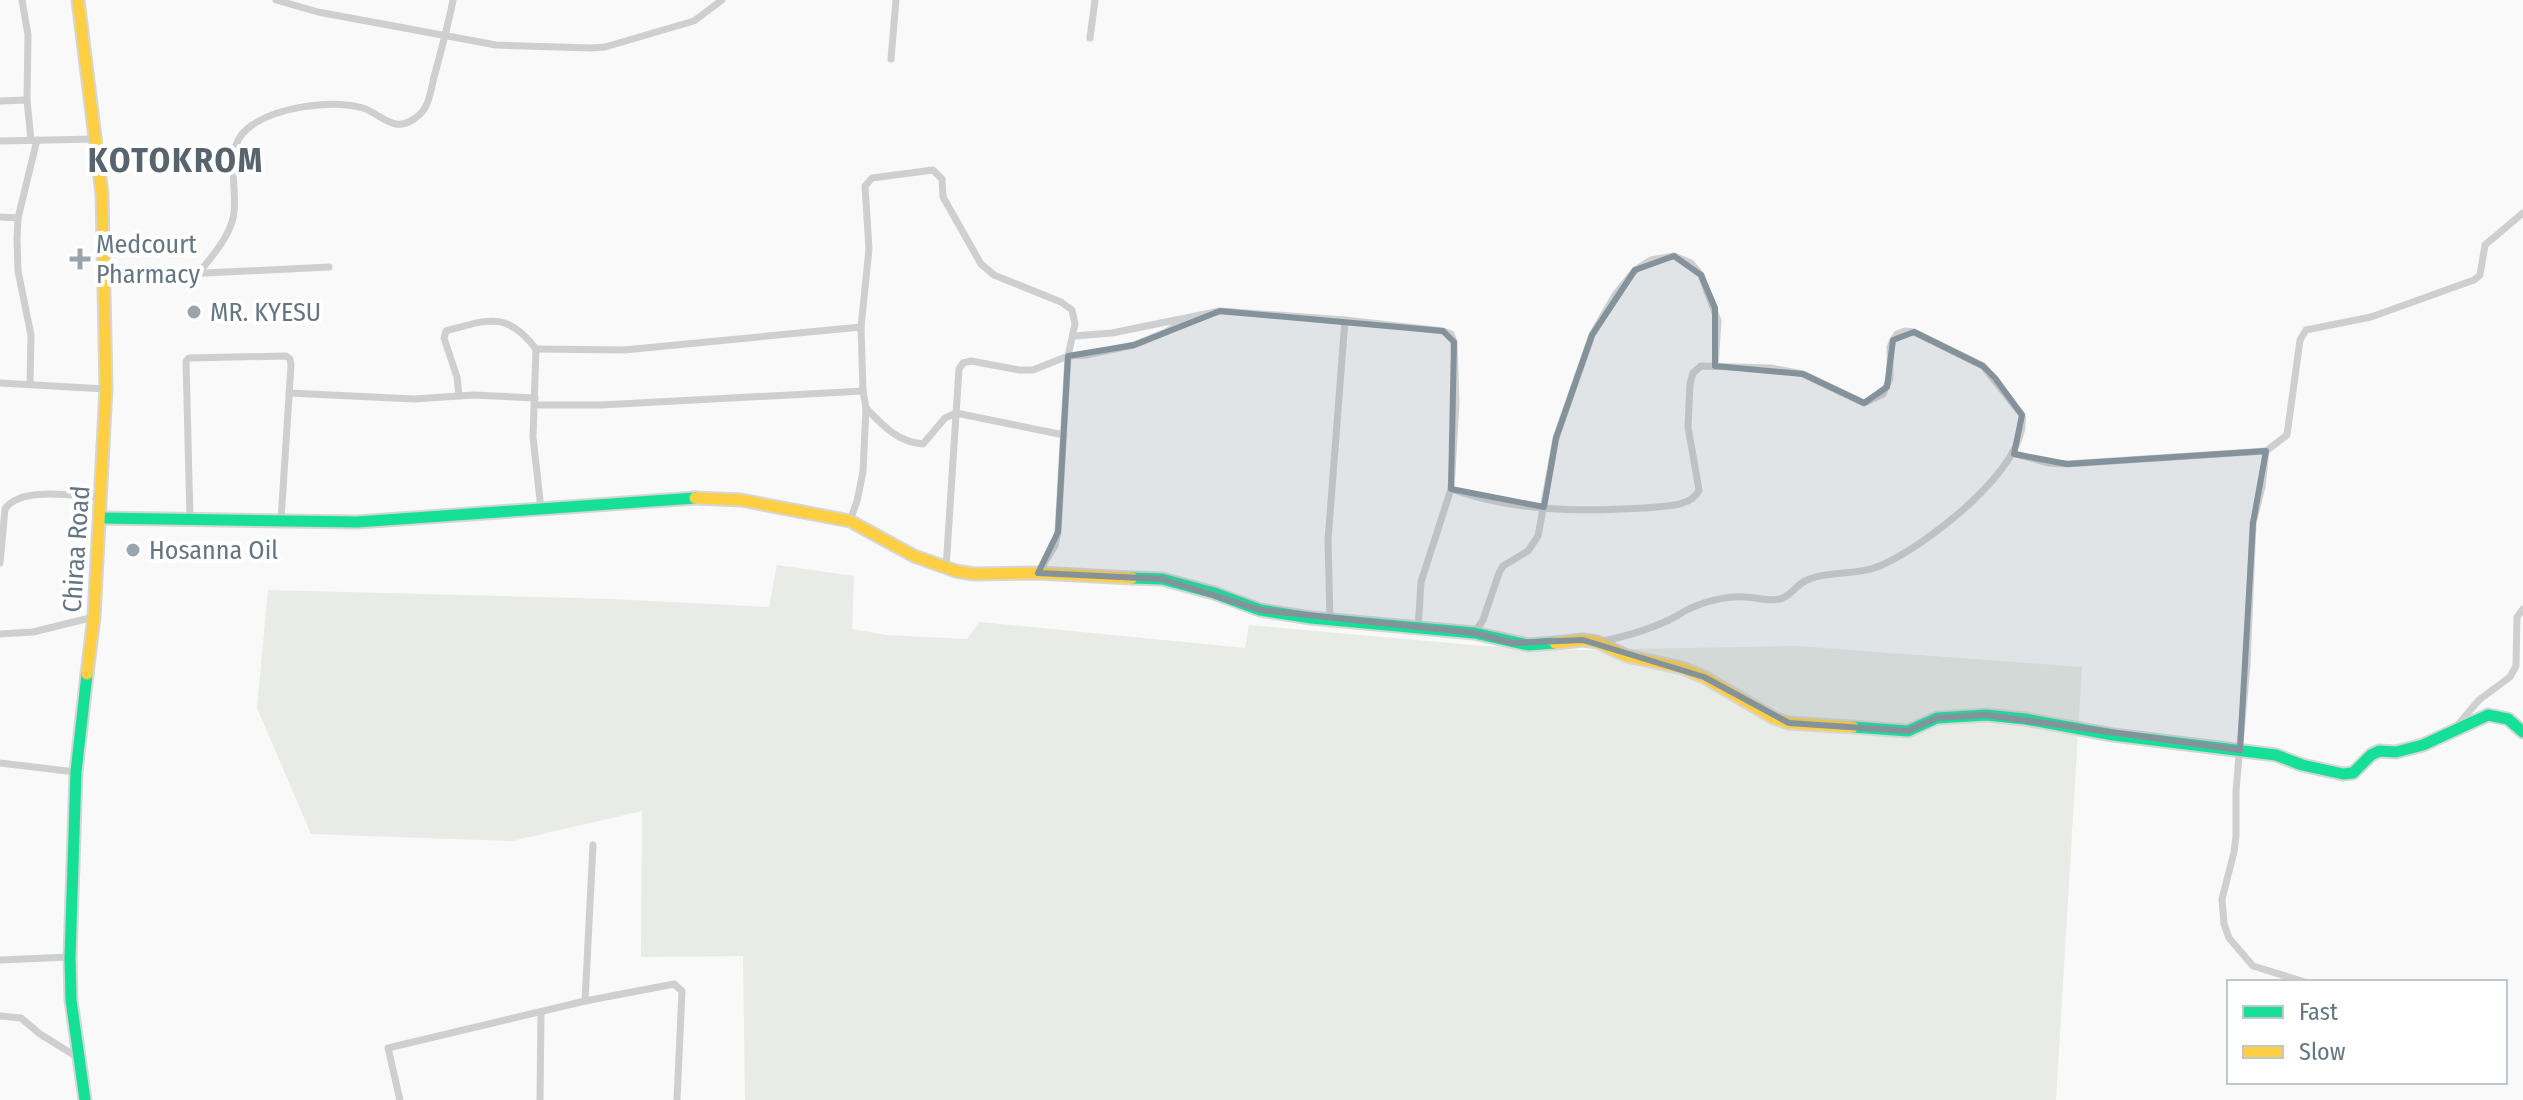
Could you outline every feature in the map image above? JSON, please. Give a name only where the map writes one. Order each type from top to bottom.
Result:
[{"type":"main road","name":"Chiraa Road","points":[[78,0],[102,194],[106,389],[94,617],[76,772],[70,957],[71,1000],[85,1100]]},
{"type":"main road","points":[[101,518],[357,522],[706,497],[741,500],[850,521],[914,556],[974,574],[1038,573],[1162,579],[1260,610],[1330,620],[1474,633],[1528,645],[1583,640],[1597,642],[1627,656],[1682,668],[1704,677],[1774,718],[1789,723],[1908,731],[1937,718],[1986,715],[2142,739],[2276,755],[2302,765],[2343,774],[2353,773],[2379,751],[2409,750],[2488,715],[2512,719],[2523,732]]},
{"type":"street","points":[[22,0],[28,35],[27,100],[34,140],[18,218],[18,271],[31,335],[30,384]]},
{"type":"street","points":[[276,0],[318,12],[496,45],[605,47],[694,21],[722,0]]},
{"type":"street","points":[[199,273],[226,236],[233,219],[234,150],[246,130],[261,119],[311,105],[364,108],[397,124],[413,120],[426,108],[453,0]]},
{"type":"street","points":[[891,59],[896,0]]},
{"type":"street","points":[[1090,38],[1095,0]]},
{"type":"street","points":[[0,101],[27,100]]},
{"type":"street","points":[[0,141],[96,139]]},
{"type":"street","points":[[850,521],[863,472],[866,408],[861,327],[869,249],[865,186],[868,180],[933,170],[942,179],[943,197],[981,264],[994,275],[1061,302],[1072,310],[1075,324],[1068,356],[1058,532],[1055,546],[1038,573]]},
{"type":"street","points":[[2012,453],[2049,463],[2067,464],[2266,451],[2287,435],[2300,340],[2306,330],[2371,317],[2474,280],[2480,275],[2485,245],[2523,213]]},
{"type":"street","points":[[0,217],[18,218]]},
{"type":"street","points":[[1474,633],[1483,620],[1503,566],[1528,551],[1538,536],[1556,438],[1592,335],[1615,295],[1635,270],[1651,260],[1674,256],[1691,263],[1701,275],[1718,321],[1715,366]]},
{"type":"street","points":[[105,278],[329,267]]},
{"type":"street","points":[[1074,336],[1112,333],[1220,311],[1345,320],[1451,334],[1454,342],[1456,403],[1451,489],[1421,582],[1418,629]]},
{"type":"street","points":[[946,568],[959,369],[963,363],[971,361],[1033,370],[1068,356],[1134,345],[1166,332],[1190,317]]},
{"type":"street","points":[[459,396],[457,377],[444,338],[446,331],[492,319],[502,321],[528,339],[536,349],[533,437],[541,509]]},
{"type":"street","points":[[1330,620],[1328,540],[1345,320]]},
{"type":"street","points":[[536,349],[624,350],[861,327]]},
{"type":"street","points":[[1451,489],[1489,500],[1544,507],[1609,510],[1660,506],[1696,497],[1699,480],[1688,427],[1690,384],[1693,373],[1701,366],[1771,368],[1803,374],[1864,403],[1883,394],[1887,387],[1890,347],[1893,340],[1905,331],[1914,332],[1983,366],[2022,415],[2024,425],[2012,453],[1980,496],[1941,528],[1884,564],[1869,570],[1802,582],[1778,600],[1743,596],[1696,605],[1635,634],[1597,642]]},
{"type":"street","points":[[190,519],[186,361],[189,358],[286,356],[290,359],[289,393],[281,520]]},
{"type":"street","points":[[1,385],[106,389]]},
{"type":"street","points":[[289,393],[414,399],[459,396],[601,405],[863,391]]},
{"type":"street","points":[[866,408],[891,434],[923,444],[945,418],[956,413],[1064,435]]},
{"type":"street","points":[[2266,451],[2262,487],[2253,523],[2234,852],[2222,899],[2224,924],[2229,938],[2253,966],[2298,980]]},
{"type":"street","points":[[0,563],[5,509],[16,498],[25,495],[102,497]]},
{"type":"street","points":[[2454,729],[2479,700],[2510,677],[2516,666],[2517,617],[2523,609]]},
{"type":"street","points":[[0,634],[33,632],[94,617]]},
{"type":"street","points":[[0,763],[76,772]]},
{"type":"street","points":[[585,1001],[593,845]]},
{"type":"street","points":[[0,960],[70,957]]},
{"type":"street","points":[[400,1100],[388,1048],[585,1001],[674,984],[682,991],[677,1100]]},
{"type":"street","points":[[540,1100],[541,1012]]},
{"type":"street","points":[[0,1016],[21,1018],[79,1058]]},
{"type":"highlighted area","points":[[1674,256],[1701,275],[1715,308],[1715,366],[1803,374],[1864,403],[1887,387],[1893,340],[1914,332],[1983,366],[1995,378],[2022,415],[2014,454],[2067,464],[2266,451],[2253,523],[2240,750],[1986,715],[1937,718],[1908,731],[1789,723],[1704,677],[1583,640],[1512,643],[1474,633],[1260,610],[1162,579],[1038,573],[1058,532],[1068,356],[1134,345],[1220,311],[1443,331],[1454,342],[1451,489],[1544,507],[1556,438],[1592,335],[1635,270]]},
{"type":"shaded area","points":[[777,565],[854,576],[852,629],[886,635],[967,639],[979,622],[1245,648],[1249,625],[1484,646],[1580,650],[1797,646],[2082,667],[2056,1100],[745,1100],[743,956],[641,957],[642,811],[512,841],[311,834],[257,708],[268,590],[612,599],[769,607]]},
{"type":"traffic: fast","points":[[101,518],[357,522],[695,498]]},
{"type":"traffic: fast","points":[[1132,578],[1162,579],[1260,610],[1311,618],[1474,633],[1528,645],[1555,643]]},
{"type":"traffic: fast","points":[[85,1100],[71,1000],[70,957],[76,772],[87,674]]},
{"type":"traffic: fast","points":[[1853,727],[1908,731],[1937,718],[1986,715],[2113,735],[2276,755],[2302,765],[2343,774],[2353,773],[2379,751],[2396,752],[2423,745],[2488,715],[2508,719],[2523,732]]},
{"type":"traffic: slow","points":[[78,0],[102,194],[106,389],[94,617],[87,674]]},
{"type":"traffic: slow","points":[[695,498],[741,500],[850,521],[914,556],[956,571],[1132,578]]},
{"type":"traffic: slow","points":[[1555,643],[1597,642],[1627,656],[1682,668],[1704,677],[1774,718],[1789,723],[1853,727]]},
{"type":"place","name":"Medcourt Pharmacy","points":[[80,259]]},
{"type":"place","name":"MR. KYESU","points":[[194,312]]},
{"type":"place","name":"Hosanna Oil","points":[[133,550]]},
{"type":"district","name":"KOTOKROM","points":[[176,160]]}]
